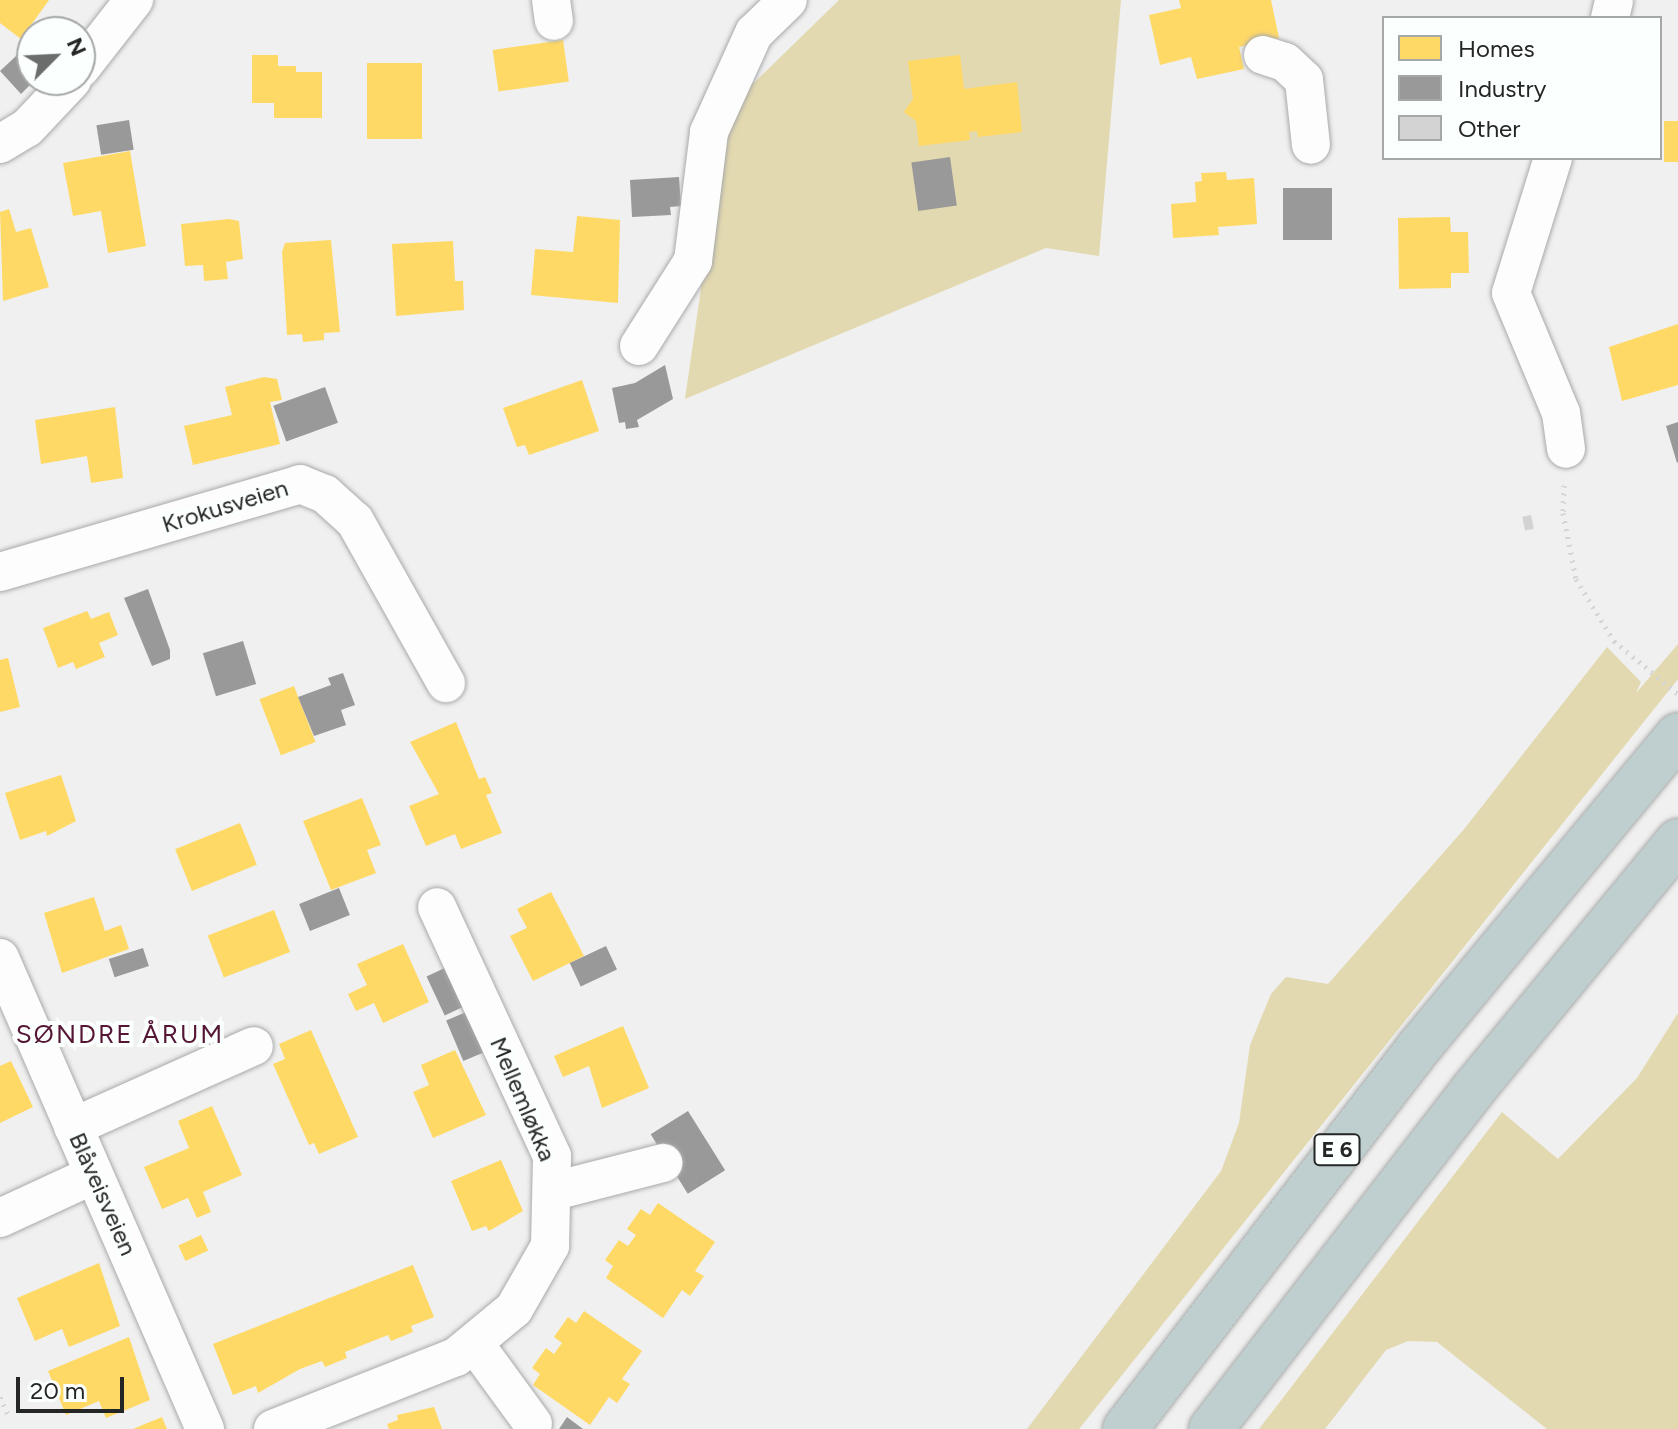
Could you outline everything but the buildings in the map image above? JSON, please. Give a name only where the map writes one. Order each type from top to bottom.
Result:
[{"type":"highway","name":"E 6","points":[[1125,1429],[1420,1046],[1678,735]]},
{"type":"highway","points":[[1211,1429],[1472,1091],[1678,841]]},
{"type":"street","points":[[96,49],[134,0]]},
{"type":"street","points":[[639,346],[693,261],[709,132],[754,33],[788,0]]},
{"type":"street","points":[[1263,55],[1285,62],[1304,80],[1311,145]]},
{"type":"street","points":[[0,144],[27,128],[57,96]]},
{"type":"street","points":[[1552,160],[1511,293],[1561,413],[1566,449]]},
{"type":"street","name":"Krokusveien","points":[[0,572],[300,484],[325,494],[355,521],[446,683]]},
{"type":"street","name":"Mellemløkka","points":[[273,1429],[415,1376],[456,1357],[514,1309],[550,1246],[554,1191],[552,1156],[437,907]]},
{"type":"street","name":"Blåveisveien","points":[[0,958],[205,1429]]},
{"type":"street","points":[[73,1127],[254,1046]]},
{"type":"street","points":[[554,1191],[663,1163]]},
{"type":"street","points":[[0,1218],[93,1175]]},
{"type":"street","points":[[474,1343],[533,1424]]},
{"type":"path","points":[[1566,449],[1563,513],[1576,579],[1614,641],[1646,671],[1678,694]]},
{"type":"path","points":[[0,1397],[9,1417]]},
{"type":"shaded area","points":[[839,0],[1121,0],[1099,256],[1046,248],[685,399],[727,109]]},
{"type":"shaded area","points":[[1678,644],[1678,679],[1079,1429],[1027,1429],[1221,1171],[1239,1123],[1250,1045],[1271,994],[1286,977],[1328,984],[1465,828],[1607,647],[1641,682],[1636,693]]},
{"type":"shaded area","points":[[1678,1013],[1678,1429],[1547,1429],[1437,1342],[1408,1341],[1386,1350],[1325,1429],[1259,1429],[1502,1112],[1558,1159],[1637,1078]]},
{"type":"district","name":"SØNDRE ÅRUM","points":[[120,1035]]}]
